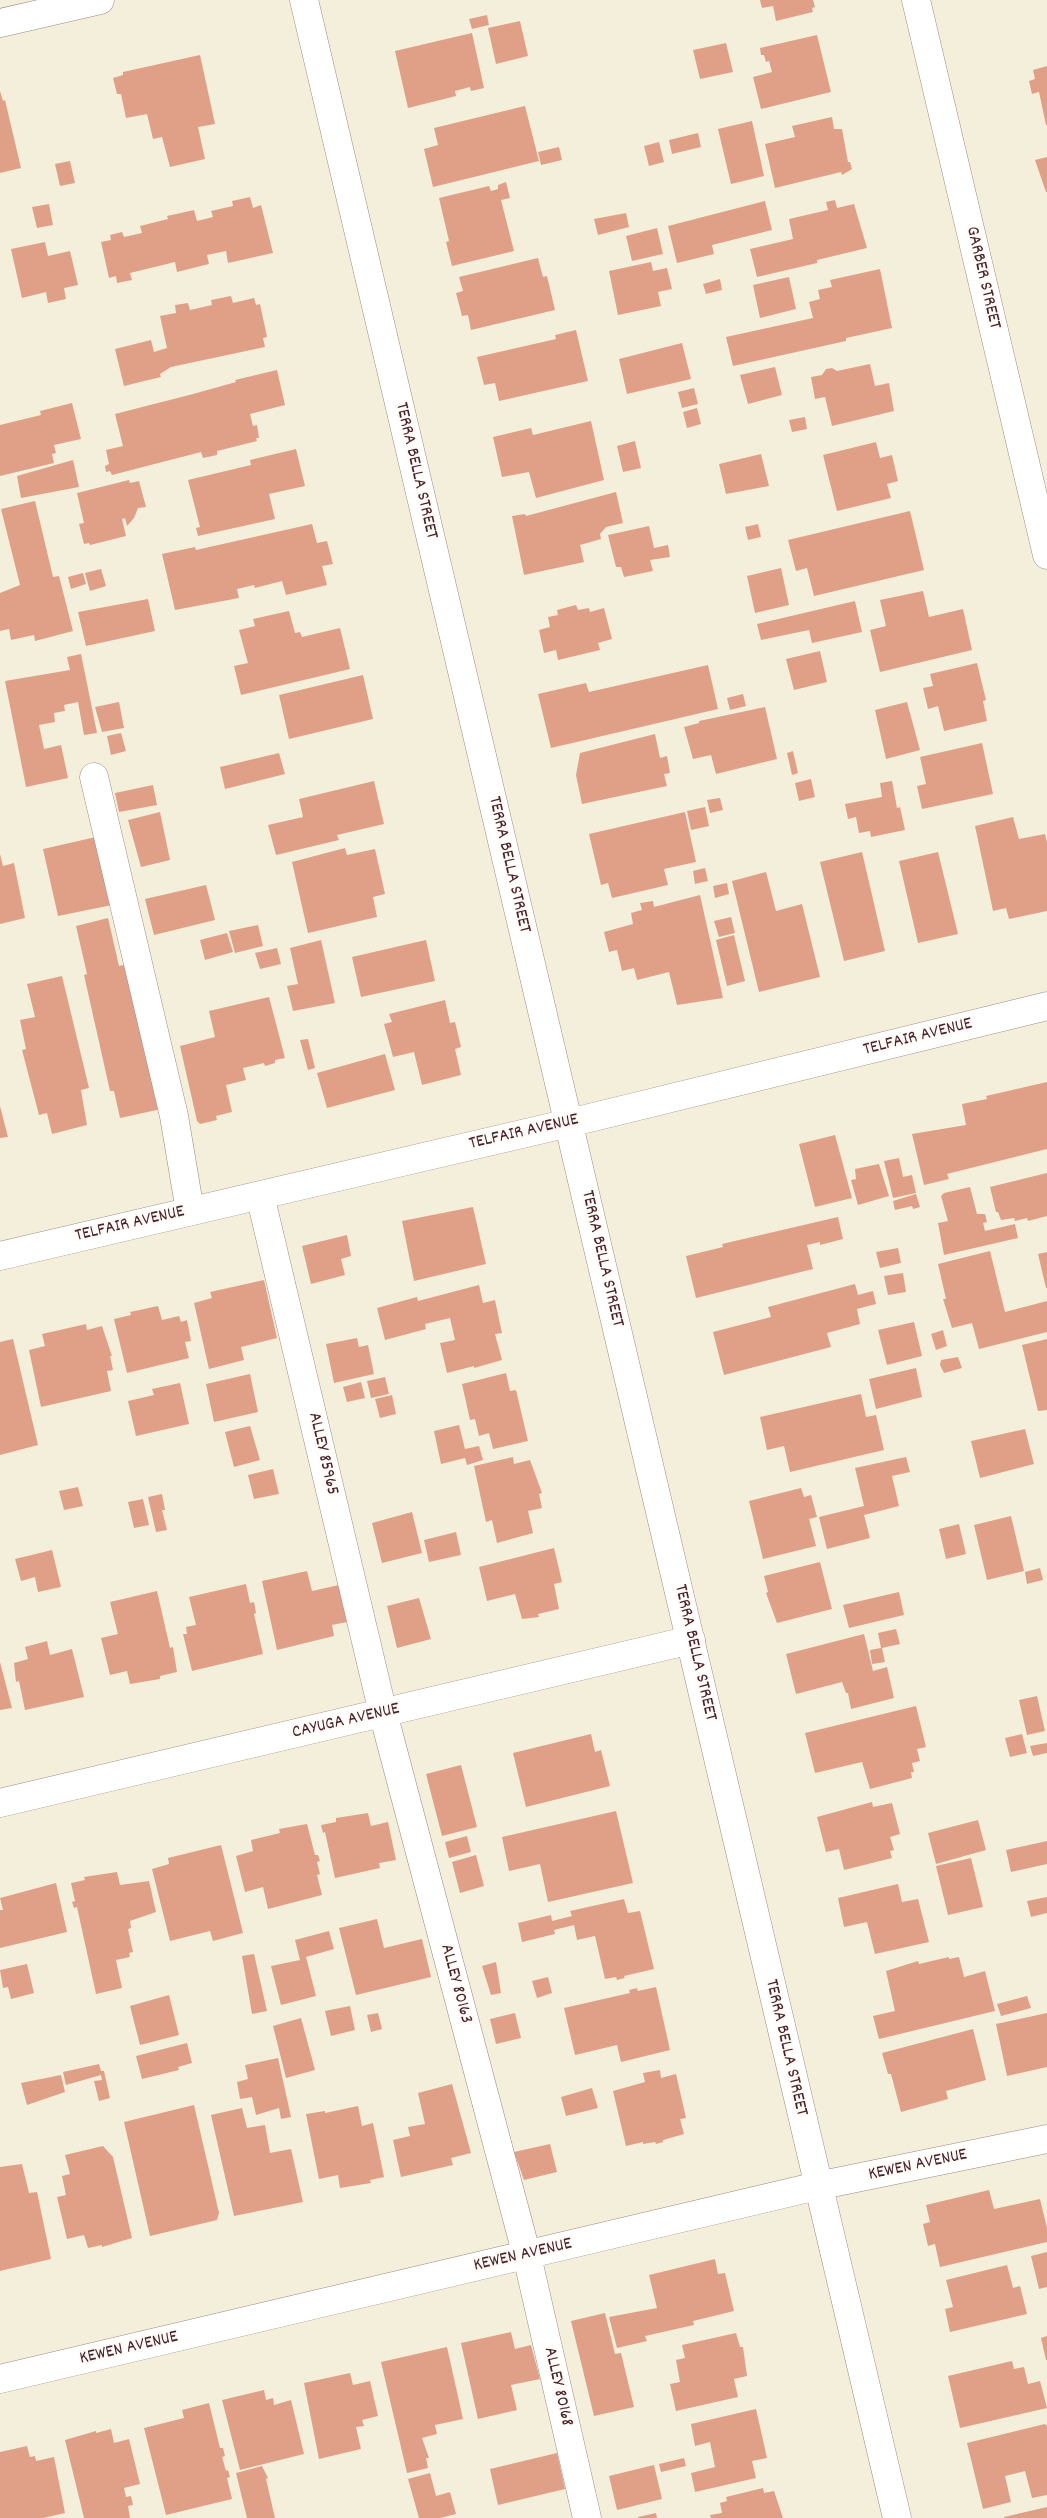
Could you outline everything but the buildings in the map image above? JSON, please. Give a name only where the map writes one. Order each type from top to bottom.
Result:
[{"type":"street","points":[[0,24],[100,0]]},
{"type":"street","name":"GARBER STREET","points":[[916,0],[1047,555]]},
{"type":"street","name":"TERRA BELLA STREET","points":[[310,1],[569,1123],[897,2518]]},
{"type":"street","points":[[94,777],[174,1116],[190,1211]]},
{"type":"street","name":"TELFAIR AVENUE","points":[[0,1256],[569,1123],[1047,1006]]},
{"type":"street","name":"ALLEY 85965","points":[[260,1195],[383,1713]]},
{"type":"street","name":"CAYUGA AVENUE","points":[[0,1803],[691,1640]]},
{"type":"street","name":"ALLEY 80163","points":[[383,1713],[527,2256]]},
{"type":"street","name":"KEWEN AVENUE","points":[[0,2379],[818,2186],[1047,2138]]},
{"type":"street","name":"ALLEY 80168","points":[[527,2256],[587,2518]]}]
